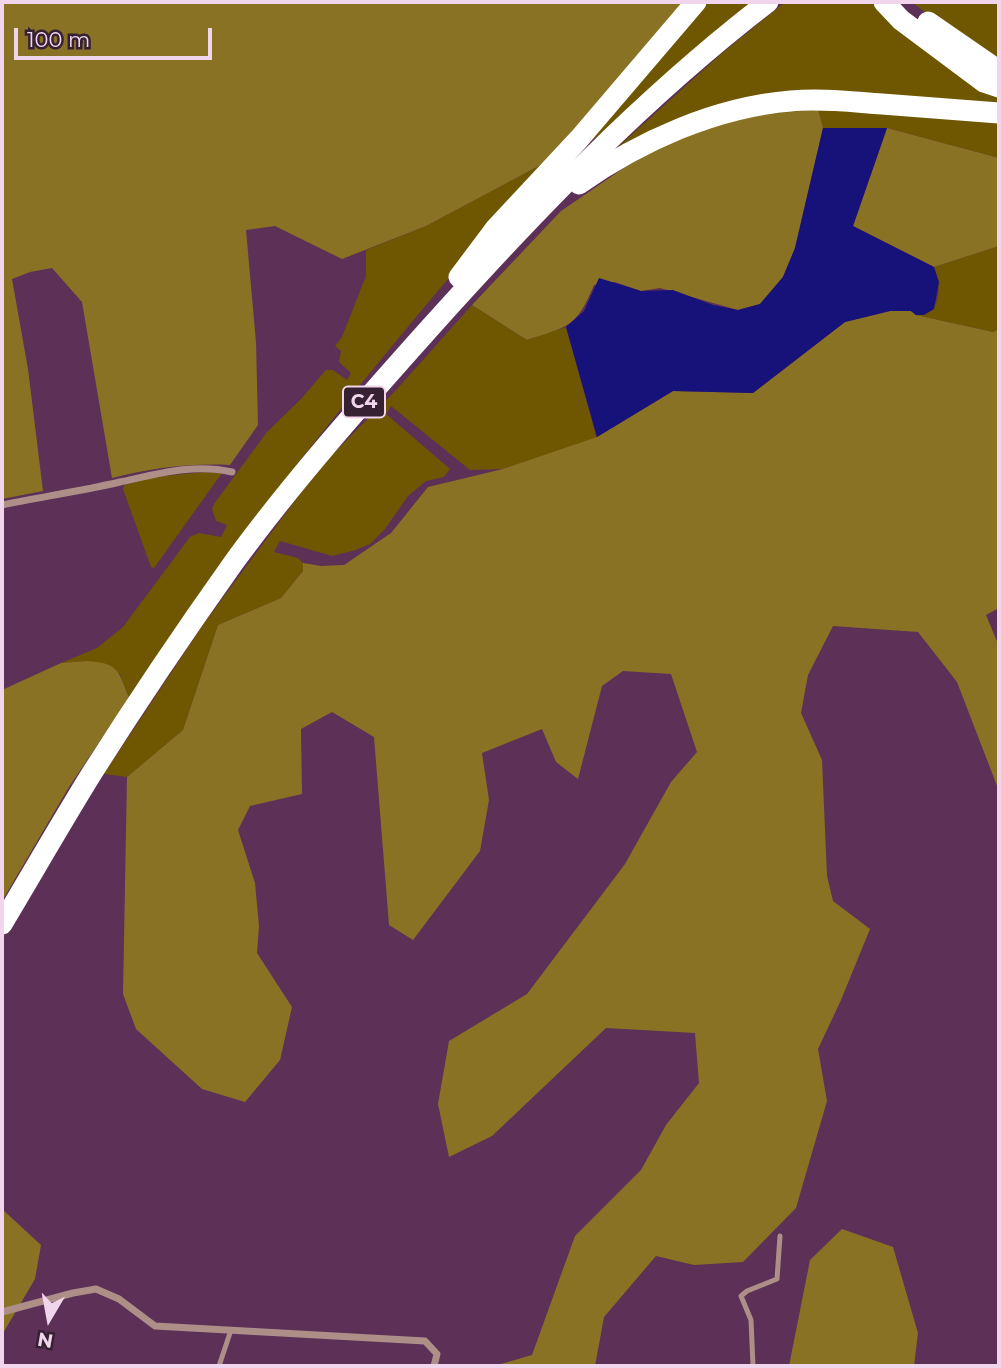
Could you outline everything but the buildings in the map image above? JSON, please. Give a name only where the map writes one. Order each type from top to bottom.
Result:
[{"type":"highway","points":[[381,383],[495,229],[579,139],[696,2]]},
{"type":"highway","name":"C4","points":[[2,924],[113,742],[228,572],[282,498],[502,248],[652,101],[768,2]]},
{"type":"highway","points":[[884,2],[901,20],[985,82],[999,87]]},
{"type":"highway","points":[[902,2],[999,72]]},
{"type":"highway","points":[[502,248],[561,197],[612,161],[673,131],[738,110],[791,101],[841,101],[999,113]]},
{"type":"highway","name":"C4","points":[[2,934],[37,866]]},
{"type":"street","points":[[2,505],[118,483],[150,474],[204,468],[232,472]]},
{"type":"street","points":[[2,1312],[96,1289],[119,1299],[155,1326],[425,1341],[437,1354],[433,1366]]},
{"type":"lane","points":[[753,1366],[751,1320],[741,1296],[776,1279],[780,1236]]},
{"type":"lane","points":[[219,1366],[231,1330]]},
{"type":"shaded area","points":[[2,2],[689,2],[550,160],[426,226],[342,259],[275,226],[246,230],[256,342],[258,425],[230,465],[171,467],[112,478],[82,302],[52,268],[12,279],[28,369],[43,491],[2,499]]},
{"type":"shaded area","points":[[708,2],[753,2],[607,130],[588,143]]},
{"type":"shaded area","points":[[785,2],[871,2],[895,26],[999,93],[999,106],[867,95],[607,157],[721,54]]},
{"type":"shaded area","points":[[912,2],[999,2],[999,61],[948,31]]},
{"type":"shaded area","points":[[818,109],[999,121],[999,158],[887,128],[823,128]]},
{"type":"shaded area","points":[[818,109],[823,128],[795,248],[783,277],[760,304],[738,310],[660,288],[641,291],[615,282],[594,285],[582,310],[570,323],[553,332],[527,340],[472,305],[561,211],[634,161],[686,135],[742,117]]},
{"type":"shaded area","points":[[823,128],[887,128],[853,226],[934,267],[939,282],[934,309],[924,315],[916,315],[911,311],[890,311],[845,322],[753,393],[673,391],[597,437],[566,327],[584,311],[599,278],[641,291],[673,290],[713,305],[738,310],[760,304],[783,277],[795,248]]},
{"type":"shaded area","points":[[887,128],[999,158],[999,246],[934,267],[853,226]]},
{"type":"shaded area","points":[[550,160],[384,355],[278,489],[177,627],[129,698],[120,674],[86,661],[61,663],[97,648],[123,627],[190,537],[199,533],[221,537],[227,525],[216,521],[212,509],[214,504],[267,432],[326,370],[333,370],[347,380],[351,373],[339,362],[341,351],[335,346],[342,337],[366,276],[366,250],[426,226]]},
{"type":"shaded area","points":[[999,246],[999,329],[993,332],[916,315],[931,310],[938,298],[934,267]]},
{"type":"shaded area","points":[[472,305],[527,340],[566,327],[597,439],[503,469],[470,470],[391,406],[386,414],[450,469],[444,477],[426,481],[408,496],[385,529],[370,544],[356,550],[332,556],[280,541],[274,552],[298,558],[303,563],[303,571],[281,598],[218,625],[183,730],[127,777],[104,774],[202,626],[297,498],[328,459],[398,388]]},
{"type":"shaded area","points":[[890,311],[911,311],[916,315],[993,332],[999,329],[999,608],[986,615],[999,646],[999,791],[957,682],[918,632],[833,626],[808,675],[801,713],[822,760],[827,876],[833,901],[870,929],[818,1049],[827,1101],[796,1208],[743,1262],[694,1265],[656,1256],[604,1317],[595,1366],[494,1366],[532,1355],[575,1236],[641,1170],[666,1125],[699,1083],[695,1033],[606,1028],[492,1136],[449,1157],[438,1104],[449,1041],[527,994],[625,864],[671,782],[697,752],[671,674],[623,671],[602,686],[578,779],[556,762],[542,729],[482,753],[489,800],[480,851],[413,940],[389,925],[374,737],[332,712],[301,729],[302,794],[250,806],[238,830],[255,883],[259,926],[257,953],[292,1007],[280,1060],[245,1102],[202,1089],[136,1029],[123,994],[127,777],[183,730],[218,625],[281,598],[303,571],[303,563],[321,566],[344,565],[391,533],[428,487],[503,469],[597,437],[673,391],[753,393],[845,322]]},
{"type":"shaded area","points":[[222,473],[154,568],[151,567],[123,489],[124,485],[154,477]]},
{"type":"shaded area","points":[[86,661],[105,664],[115,669],[129,698],[69,787],[2,901],[2,690],[61,663]]},
{"type":"shaded area","points":[[2,1209],[41,1245],[35,1279],[2,1335]]},
{"type":"shaded area","points":[[842,1229],[893,1247],[918,1333],[914,1366],[789,1366],[810,1260]]}]
